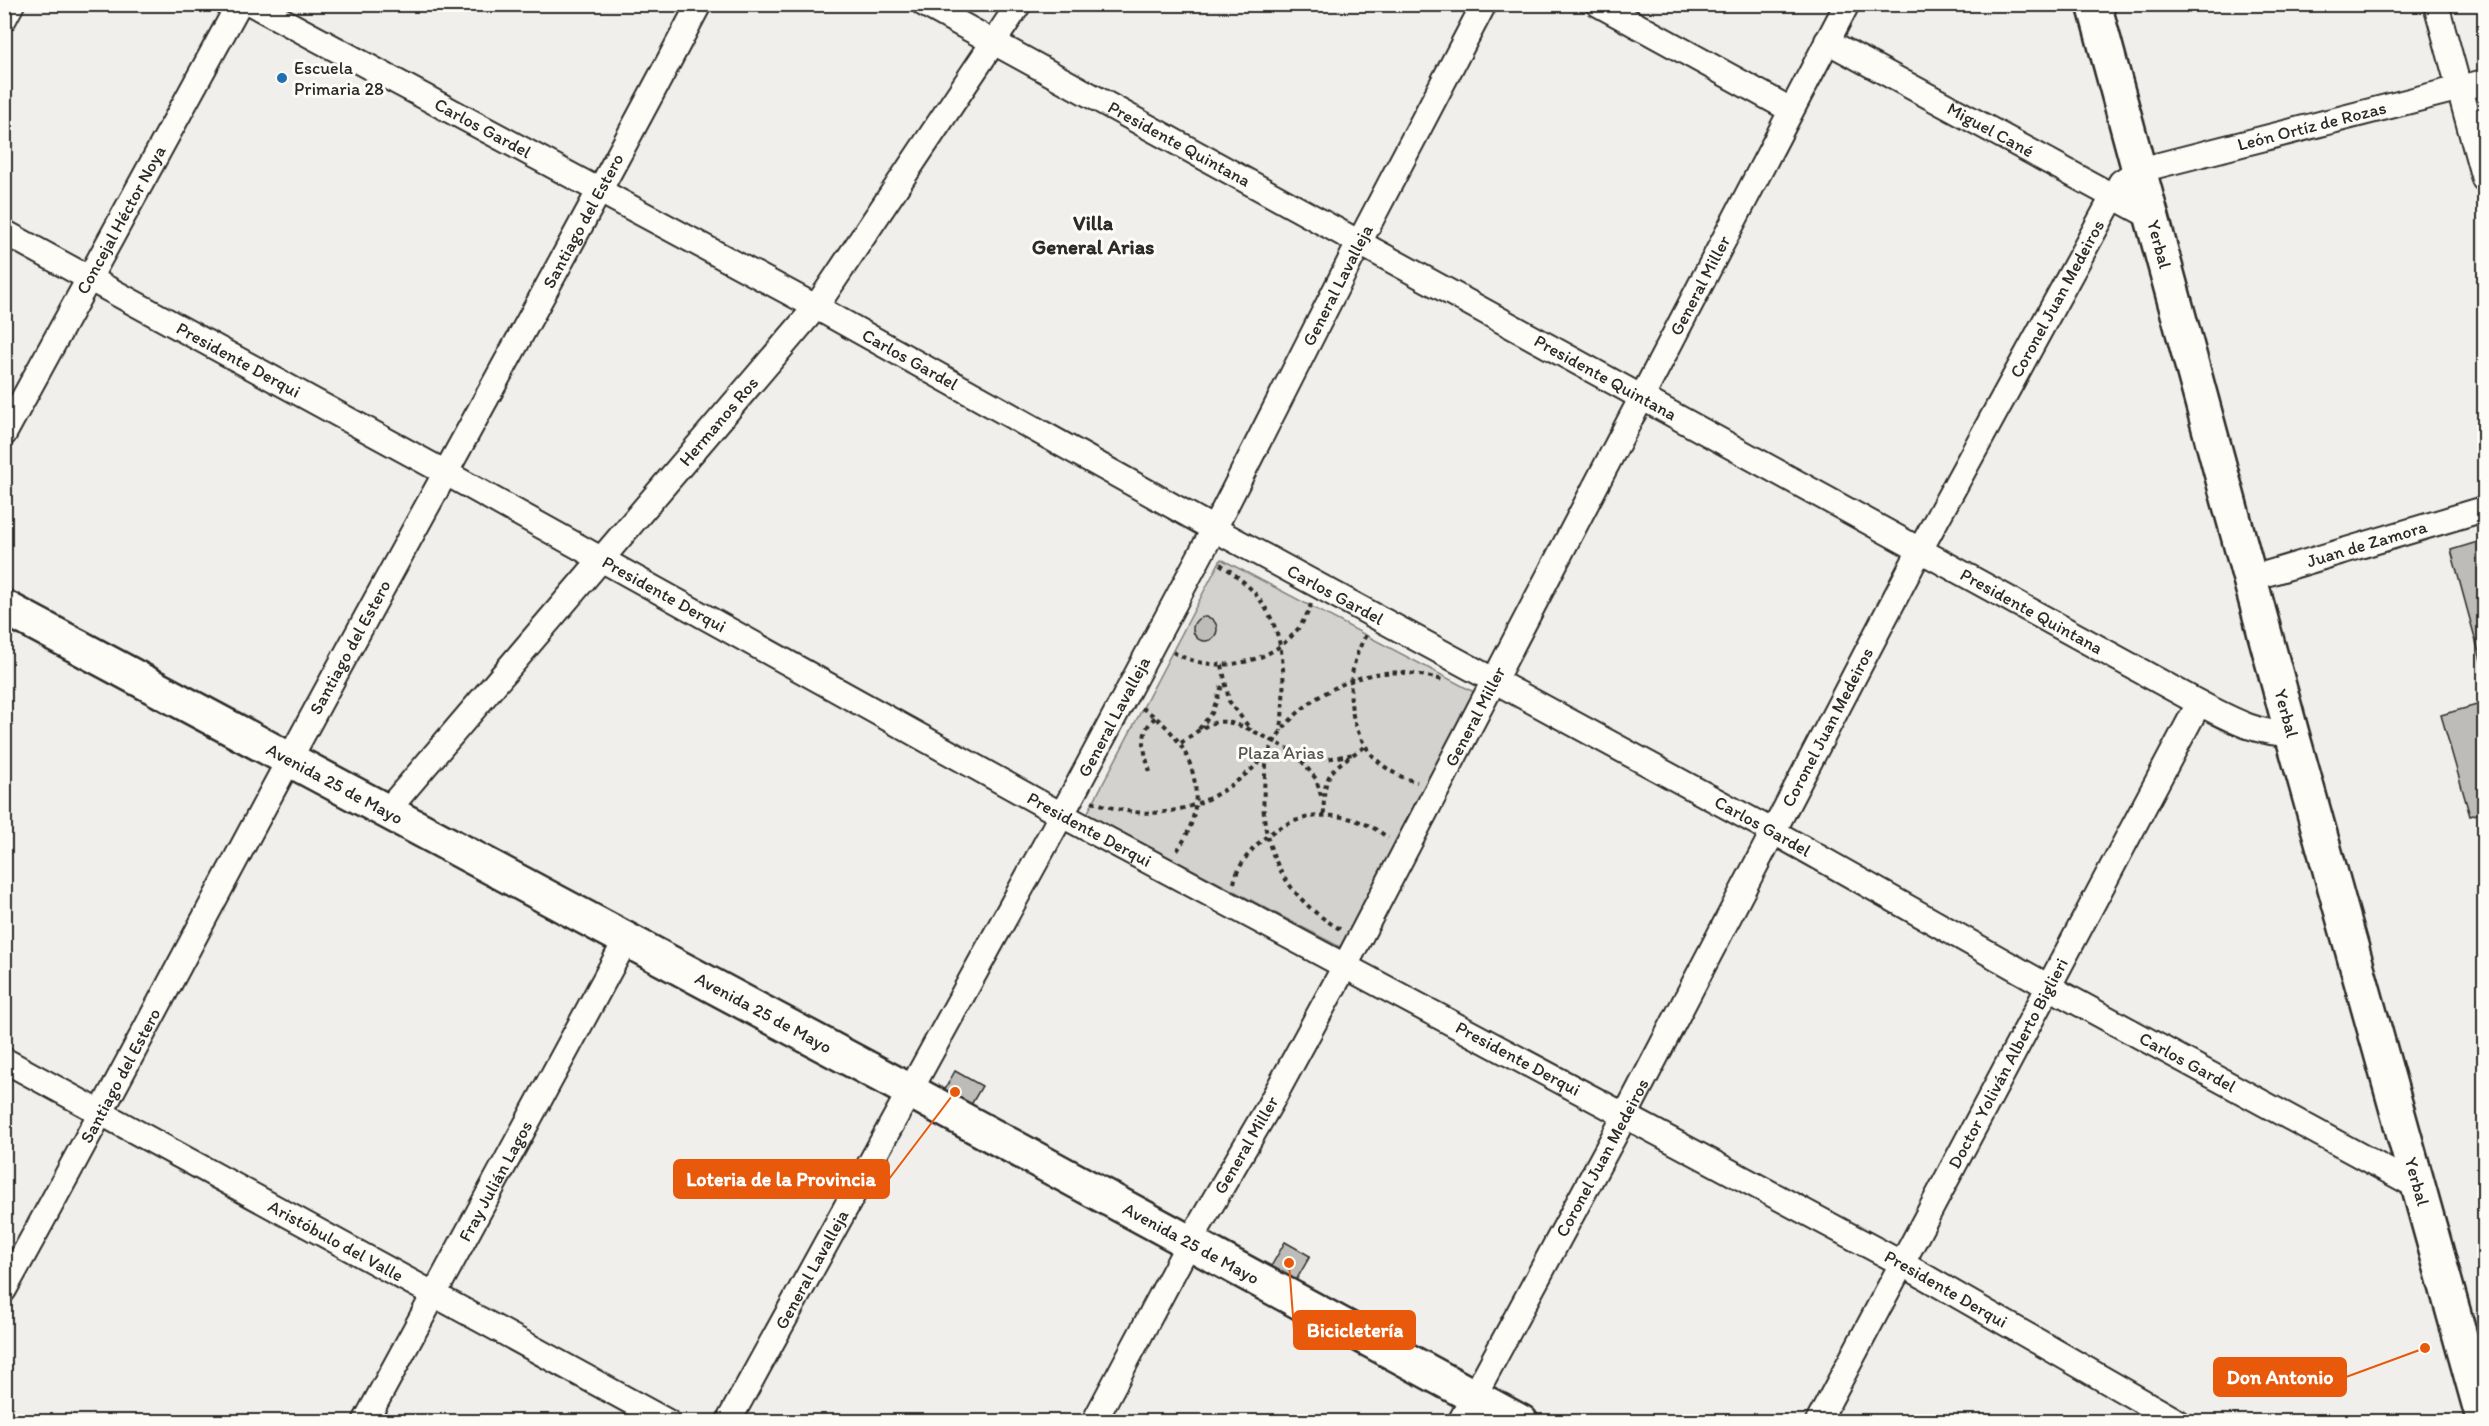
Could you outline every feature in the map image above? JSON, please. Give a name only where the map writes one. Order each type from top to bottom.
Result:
[{"type":"main road","name":"Yerbal","points":[[2094,4],[2249,579],[2484,1422]]},
{"type":"main road","name":"Avenida 25 de Mayo","points":[[4,607],[910,1091],[1189,1244],[1467,1409],[1521,1422]]},
{"type":"street","points":[[4,19],[12,4]]},
{"type":"street","name":"Concejal Héctor Noya","points":[[4,434],[239,4]]},
{"type":"street","name":"Carlos Gardel","points":[[252,4],[816,307],[1214,529],[1774,832],[2049,987],[2418,1187]]},
{"type":"street","name":"Santiago del Estero","points":[[4,1290],[103,1113],[289,759],[601,191],[699,4]]},
{"type":"street","name":"Presidente Quintana","points":[[924,4],[2199,703],[2253,730],[2269,734],[2292,734]]},
{"type":"street","name":"Hermanos Ros","points":[[386,812],[816,307],[1019,4]]},
{"type":"street","name":"General Lavalleja","points":[[728,1422],[1073,794],[1214,529],[1359,243],[1484,4]]},
{"type":"street","points":[[1598,4],[1791,110]]},
{"type":"street","name":"General Miller","points":[[1095,1422],[1189,1244],[1269,1106],[1345,966],[1847,4]]},
{"type":"street","points":[[2436,4],[2484,179]]},
{"type":"street","name":"Miguel Cané","points":[[1827,41],[2153,218]]},
{"type":"street","name":"León Ortíz de Rozas","points":[[2140,171],[2484,82]]},
{"type":"street","name":"Coronel Juan Medeiros","points":[[1467,1409],[1625,1116],[1920,550],[2113,195],[2121,182],[2140,171]]},
{"type":"street","name":"Presidente Derqui","points":[[4,232],[446,473],[1060,814],[1902,1263],[2178,1422]]},
{"type":"street","name":"Juan de Zamora","points":[[2249,579],[2484,509]]},
{"type":"street","name":"Doctor Yoliván Alberto Biglieri","points":[[1818,1422],[2199,703]]},
{"type":"street","name":"Fray Julián Lagos","points":[[365,1422],[626,940]]},
{"type":"street","name":"Aristóbulo del Valle","points":[[4,1060],[668,1422]]},
{"type":"path","points":[[1201,553],[1247,585],[1273,622],[1284,666],[1281,731]]},
{"type":"path","points":[[1155,639],[1182,657],[1222,665],[1242,663],[1261,657],[1280,645],[1302,623],[1309,611],[1317,585]]},
{"type":"path","points":[[1381,620],[1366,634],[1354,658],[1349,682],[1351,712],[1366,746],[1387,767],[1411,780],[1440,785]]},
{"type":"path","points":[[1222,665],[1228,701],[1253,733]]},
{"type":"path","points":[[1073,794],[1100,804],[1144,814],[1167,813],[1195,805],[1231,787],[1249,774],[1269,754],[1281,731],[1300,711],[1318,698],[1349,682],[1382,673],[1405,672],[1450,682]]},
{"type":"path","points":[[1181,743],[1196,731],[1212,713],[1224,681]]},
{"type":"path","points":[[1122,701],[1142,707],[1156,717],[1181,743],[1192,767],[1195,805],[1192,821],[1181,845],[1162,869]]},
{"type":"path","points":[[1150,772],[1143,740],[1147,725],[1156,717]]},
{"type":"path","points":[[1196,731],[1216,722],[1231,723],[1295,752],[1314,758],[1354,754]]},
{"type":"path","points":[[1324,815],[1326,780],[1334,768],[1366,746]]},
{"type":"path","points":[[1295,752],[1316,779],[1324,802]]},
{"type":"path","points":[[1269,754],[1264,796],[1266,836],[1275,862],[1300,900],[1337,928],[1359,939]]},
{"type":"path","points":[[1230,905],[1235,878],[1248,855],[1266,836],[1290,822],[1324,815],[1357,820],[1386,836],[1404,854]]},
{"type":"green space","name":"Plaza Arias","points":[[1221,559],[1474,692],[1340,947],[1087,814]]},
{"type":"building","points":[[2484,540],[2484,671],[2451,550]]},
{"type":"building","points":[[1205,617],[1214,620],[1217,629],[1214,638],[1205,641],[1196,638],[1193,629],[1196,620]]},
{"type":"building","points":[[2484,703],[2484,812],[2470,816],[2441,715]]},
{"type":"building","points":[[955,1071],[982,1086],[968,1110],[947,1098],[945,1089]]},
{"type":"building","points":[[1285,1242],[1310,1256],[1294,1284],[1269,1270]]},
{"type":"place","name":"Escuela Primaria 28","points":[[282,78]]},
{"type":"place","name":"Loteria de la Provincia","points":[[955,1092]]},
{"type":"place","name":"Bicicletería","points":[[1289,1263]]},
{"type":"place","name":"Don Antonio","points":[[2425,1348]]},
{"type":"district","name":"Villa General Arias","points":[[1093,235]]}]
